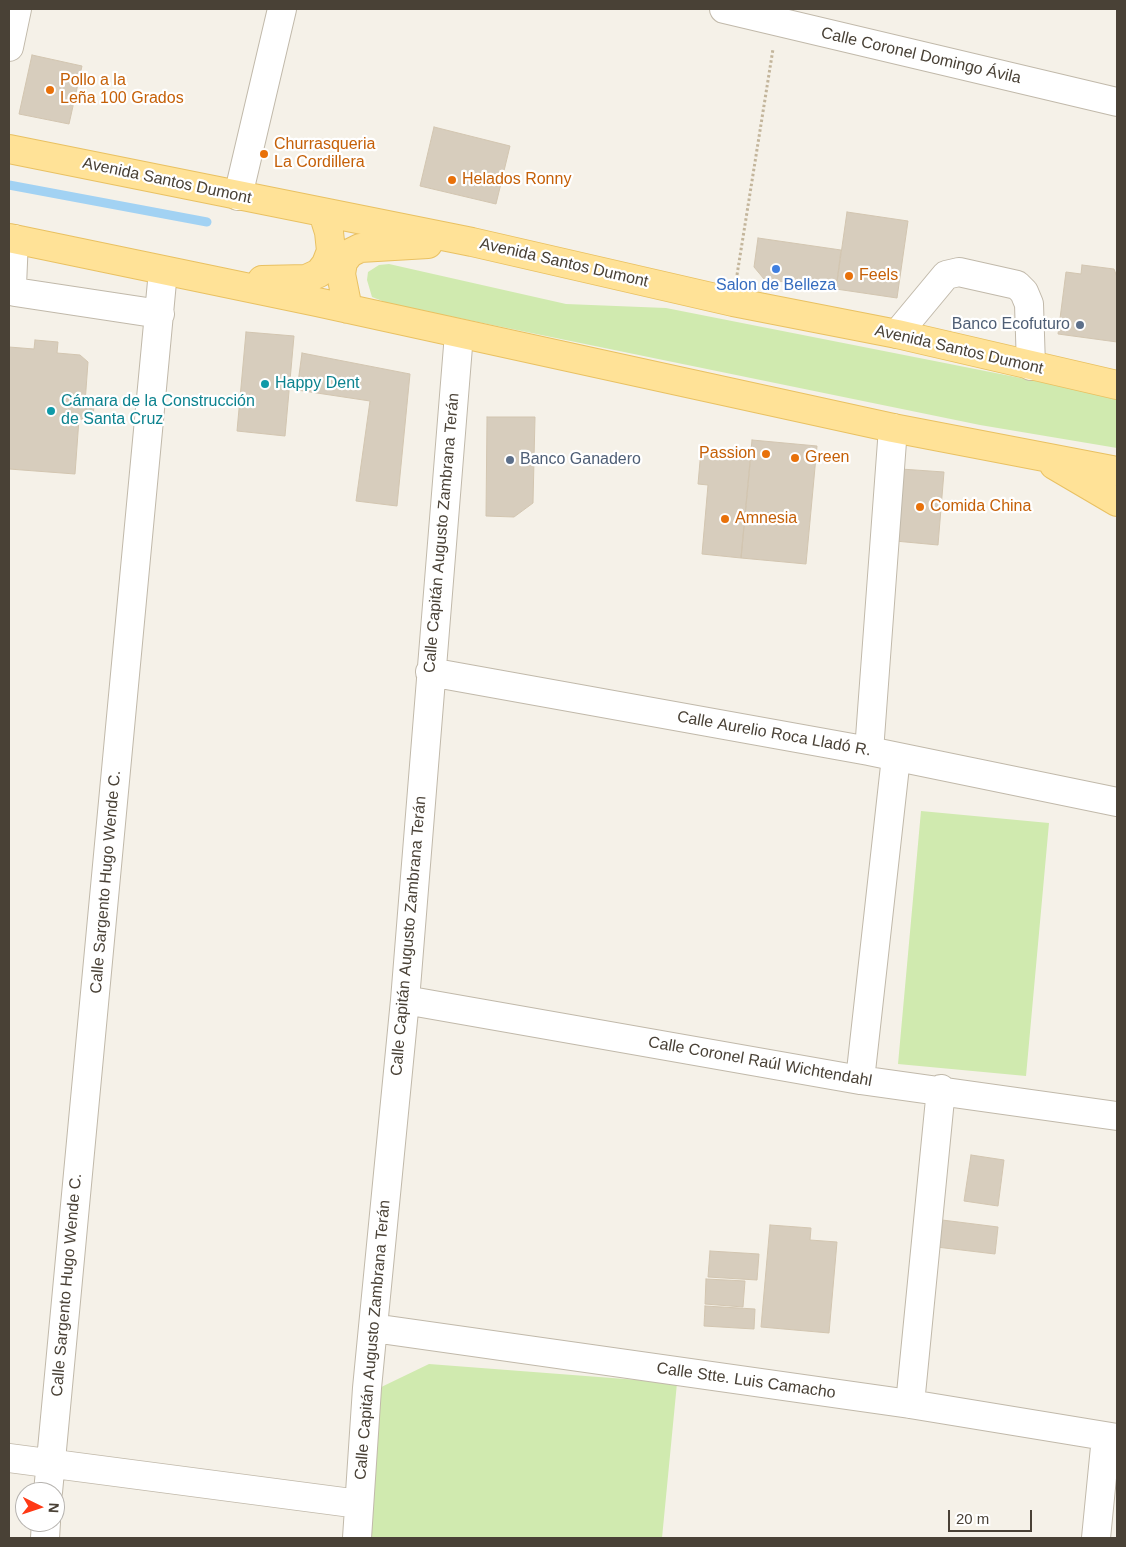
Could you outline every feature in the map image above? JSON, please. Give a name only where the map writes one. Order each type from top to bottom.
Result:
[{"type":"main road","name":"Avenida Santos Dumont","points":[[9,149],[472,242],[733,302],[898,334],[1117,385]]},
{"type":"main road","points":[[214,280],[290,280],[306,278],[319,273],[326,264],[331,251],[329,232],[323,213]]},
{"type":"main road","points":[[12,239],[214,280],[893,428],[1117,471]]},
{"type":"main road","points":[[348,309],[341,274],[343,262],[355,251],[380,246],[472,242]]},
{"type":"main road","points":[[1082,378],[1117,376]]},
{"type":"main road","points":[[1033,454],[1117,502]]},
{"type":"street","points":[[9,47],[17,9]]},
{"type":"street","points":[[238,196],[282,9]]},
{"type":"street","name":"Calle Coronel Domingo Ávila","points":[[724,9],[1117,102]]},
{"type":"street","points":[[12,239],[12,286],[15,292],[160,314]]},
{"type":"street","name":"Calle Sargento Hugo Wende C.","points":[[49,1482],[163,271]]},
{"type":"street","points":[[898,334],[946,275],[959,272],[1017,285],[1024,292],[1029,304],[1031,366]]},
{"type":"street","name":"Calle Capitán Augusto Zambrana Terán","points":[[357,1538],[373,1328],[404,1000],[459,334]]},
{"type":"street","points":[[869,751],[893,428]]},
{"type":"street","name":"Calle Aurelio Roca Lladó R.","points":[[430,672],[869,751],[1117,802]]},
{"type":"street","points":[[860,1080],[896,757]]},
{"type":"street","name":"Calle Coronel Raúl Wichtendahl","points":[[404,1000],[860,1080],[941,1089],[1117,1116]]},
{"type":"street","points":[[910,1404],[941,1089]]},
{"type":"street","name":"Calle Stte. Luis Camacho","points":[[373,1328],[910,1404],[1112,1438]]},
{"type":"street","points":[[1096,1538],[1112,1438]]},
{"type":"street","points":[[9,1458],[359,1504]]},
{"type":"path","points":[[733,302],[778,22]]},
{"type":"green space","points":[[389,264],[566,304],[666,308],[1117,397],[1117,448],[980,425],[390,304],[372,297],[367,280],[368,272],[379,265]]},
{"type":"green space","points":[[921,811],[1049,823],[1026,1076],[898,1064]]},
{"type":"green space","points":[[429,1364],[677,1383],[662,1538],[370,1538],[373,1391]]},
{"type":"building","name":"Pollo a la Leña 100 Grados","points":[[32,55],[82,66],[69,124],[19,114]]},
{"type":"building","points":[[434,127],[510,146],[496,204],[420,186]]},
{"type":"building","points":[[847,212],[908,221],[897,298],[836,289]]},
{"type":"building","points":[[758,238],[841,250],[836,289],[764,279],[754,267]]},
{"type":"building","points":[[1082,265],[1114,269],[1117,277],[1117,342],[1058,334],[1066,272],[1081,274]]},
{"type":"building","name":"Happy Dent","points":[[246,332],[294,336],[285,436],[237,431]]},
{"type":"building","name":"Cámara de la Construcción de Santa Cruz","points":[[35,340],[58,342],[57,353],[80,355],[88,362],[85,403],[94,404],[93,420],[79,419],[75,474],[9,469],[9,347],[34,349]]},
{"type":"building","points":[[302,353],[410,374],[397,506],[356,501],[370,401],[297,390]]},
{"type":"building","name":"Banco Ganadero","points":[[487,417],[535,417],[533,503],[514,517],[486,516]]},
{"type":"building","points":[[752,440],[817,446],[806,564],[741,558]]},
{"type":"building","name":"Amnesia","points":[[701,450],[751,454],[741,558],[702,554],[708,485],[698,484]]},
{"type":"building","name":"Comida China","points":[[901,469],[944,472],[938,545],[895,541]]},
{"type":"building","points":[[971,1155],[1004,1160],[998,1206],[964,1201]]},
{"type":"building","points":[[934,1219],[998,1227],[995,1254],[928,1246]]},
{"type":"building","points":[[770,1225],[811,1228],[810,1240],[837,1242],[829,1333],[761,1327]]},
{"type":"building","points":[[710,1251],[759,1254],[757,1280],[708,1277]]},
{"type":"building","points":[[706,1279],[745,1281],[743,1307],[705,1304]]},
{"type":"building","points":[[705,1306],[755,1309],[754,1329],[704,1326]]},
{"type":"waterway","points":[[9,185],[207,222]]},
{"type":"place","name":"Pollo a la Leña 100 Grados","points":[[50,90]]},
{"type":"place","name":"Churrasqueria La Cordillera","points":[[264,154]]},
{"type":"place","name":"Helados Ronny","points":[[452,180]]},
{"type":"place","name":"Salon de Belleza","points":[[776,269]]},
{"type":"place","name":"Feels","points":[[849,276]]},
{"type":"place","name":"Banco Ecofuturo","points":[[1080,325]]},
{"type":"place","name":"Happy Dent","points":[[265,384]]},
{"type":"place","name":"Cámara de la Construcción de Santa Cruz","points":[[51,411]]},
{"type":"place","name":"Passion","points":[[766,454]]},
{"type":"place","name":"Green","points":[[795,458]]},
{"type":"place","name":"Banco Ganadero","points":[[510,460]]},
{"type":"place","name":"Comida China","points":[[920,507]]},
{"type":"place","name":"Amnesia","points":[[725,519]]}]
